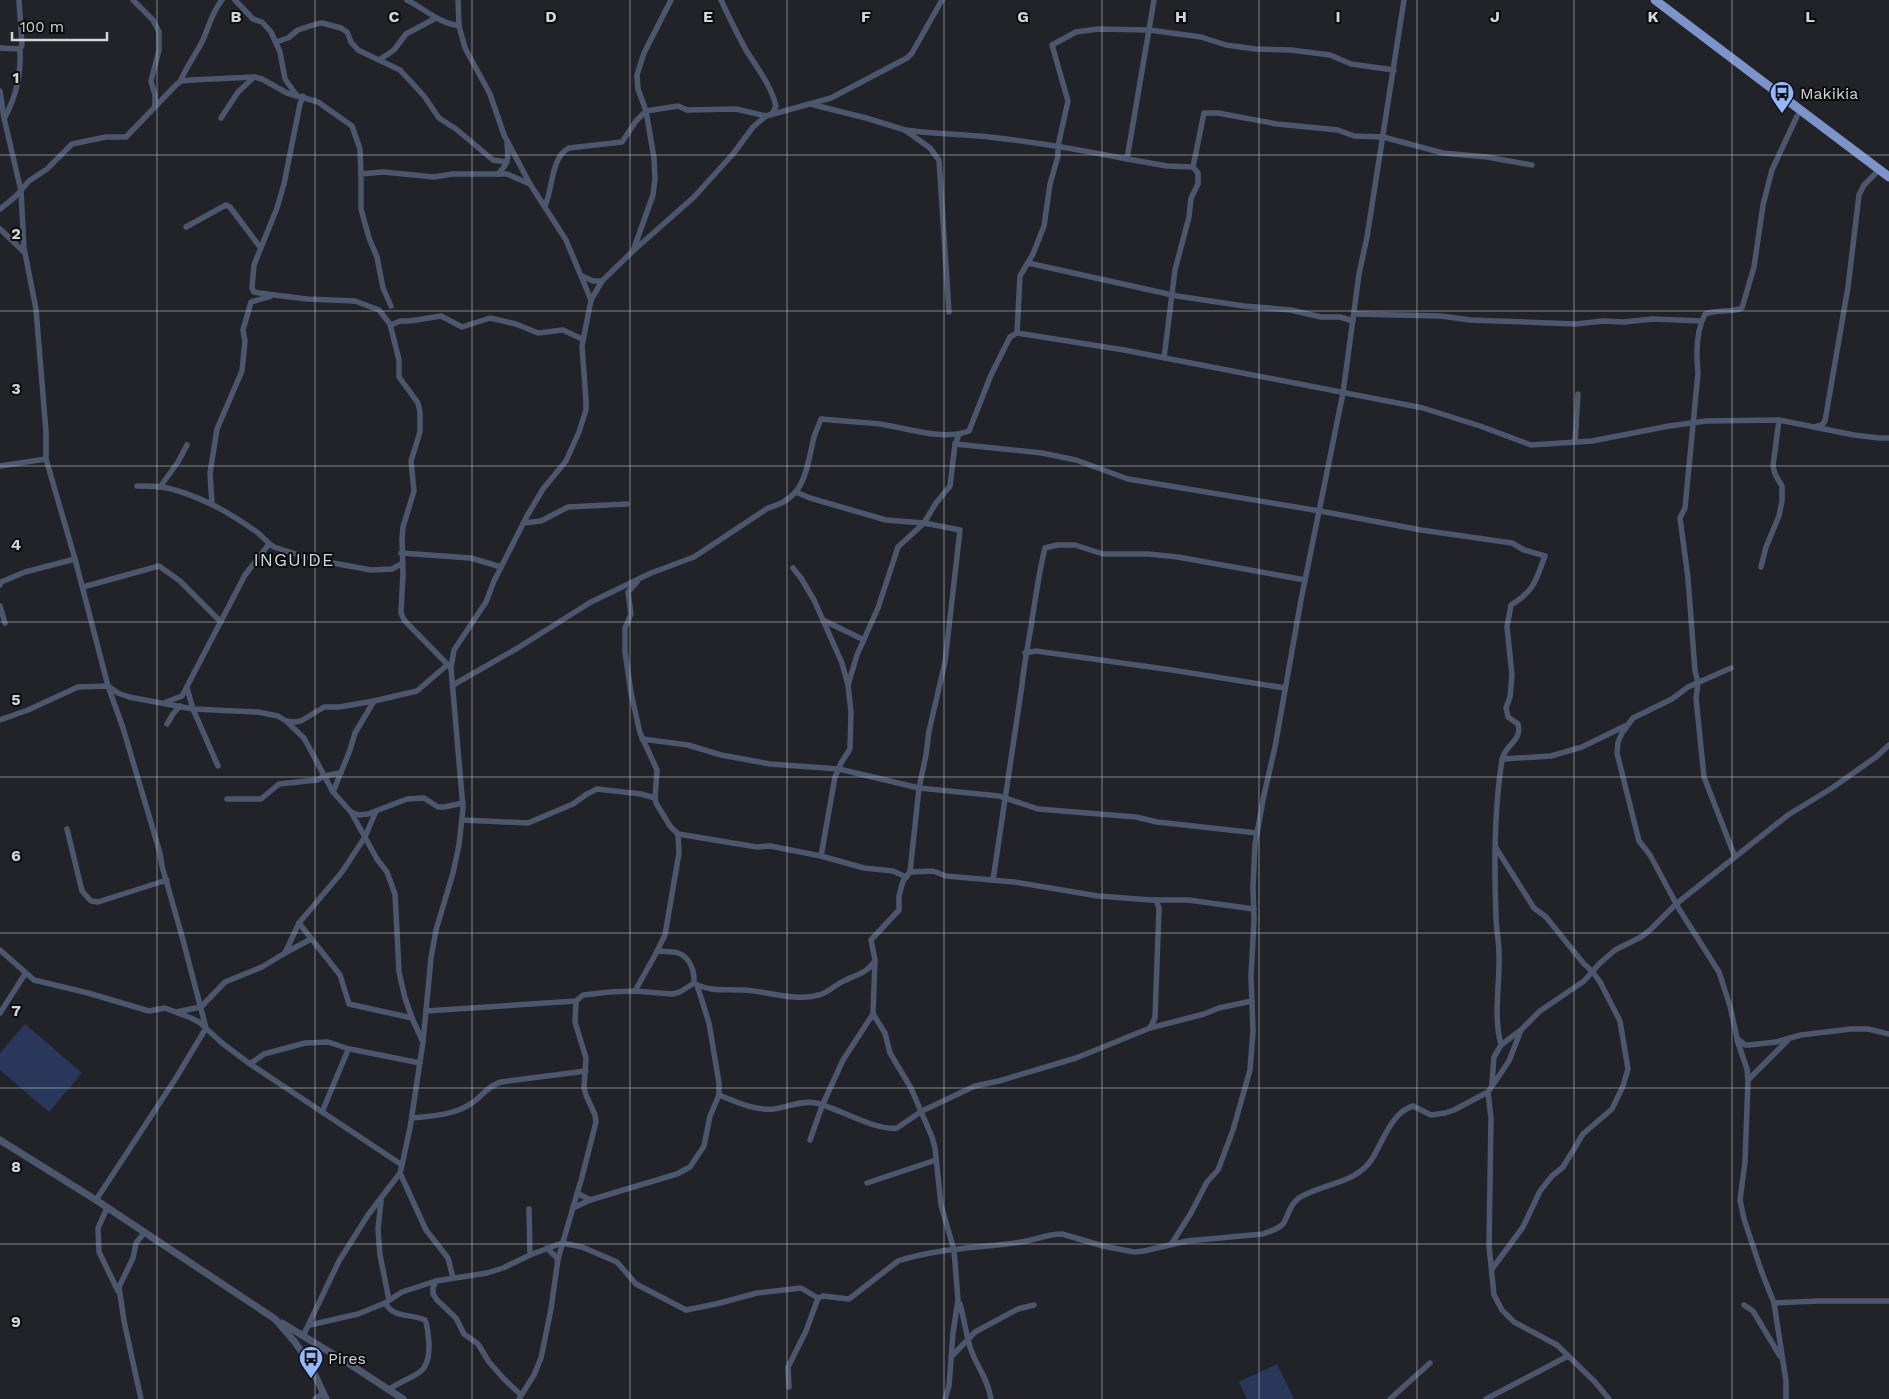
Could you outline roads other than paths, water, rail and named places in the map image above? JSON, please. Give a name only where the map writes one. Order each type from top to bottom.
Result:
[{"type":"highway","points":[[1655,0],[1889,177]]},
{"type":"street","points":[[4,118],[14,98],[21,62],[20,49],[22,45],[19,0]]},
{"type":"street","points":[[133,0],[153,20],[159,32],[159,50],[151,81],[155,95],[155,107]]},
{"type":"street","points":[[0,209],[21,191],[29,181],[47,169],[70,146],[78,142],[106,137],[126,137],[180,82],[188,62],[202,41],[212,14],[222,0]]},
{"type":"street","points":[[235,0],[253,19],[264,24],[271,32],[282,60],[284,77],[300,96],[284,184],[277,208],[254,265],[252,288],[255,292],[274,295],[307,299],[355,301],[379,310],[391,325],[399,360],[399,377],[418,403],[420,412],[420,432],[411,461],[414,491],[403,527],[401,553],[403,564],[402,617],[449,667]]},
{"type":"street","points":[[407,0],[428,10],[442,22],[459,26]]},
{"type":"street","points":[[458,0],[459,26],[465,48],[490,94],[507,142],[530,184],[566,240],[591,300]]},
{"type":"street","points":[[633,251],[655,187],[654,158],[646,111],[638,89],[637,75],[644,53],[671,0]]},
{"type":"street","points":[[303,1336],[310,1325],[339,1261],[368,1215],[400,1173],[402,1165],[412,1118],[420,1063],[436,930],[453,873],[462,820],[463,803],[453,685],[449,667],[454,650],[480,613],[501,567],[543,489],[566,461],[582,423],[586,401],[582,339],[591,300],[602,281],[694,197],[733,154],[749,132],[769,115],[776,106],[763,74],[731,23],[721,0]]},
{"type":"street","points":[[545,206],[552,189],[556,163],[562,152],[569,148],[622,142],[636,121],[646,111],[676,106],[683,109],[700,110],[724,108],[769,115],[830,98],[912,54],[942,0]]},
{"type":"street","points":[[1127,159],[1154,0]]},
{"type":"street","points":[[1172,1243],[1208,1182],[1218,1170],[1233,1130],[1250,1070],[1253,1031],[1253,887],[1257,833],[1343,393],[1359,274],[1367,237],[1404,0]]},
{"type":"street","points":[[379,60],[394,50],[406,34],[436,18]]},
{"type":"street","points":[[276,42],[288,38],[302,28],[322,23],[344,30],[350,42],[358,50],[400,70],[424,96],[436,114],[485,154],[496,161],[507,162]]},
{"type":"street","points":[[1017,333],[1020,276],[1028,263],[1044,226],[1050,184],[1058,156],[1058,146],[1068,102],[1052,45],[1076,32],[1090,30],[1149,30],[1201,37],[1226,45],[1330,55],[1351,64],[1394,70]]},
{"type":"street","points":[[0,48],[20,49]]},
{"type":"street","points":[[180,82],[254,77],[262,79],[275,87],[328,108],[352,126],[360,149],[361,209],[369,238],[377,256],[383,288],[391,306]]},
{"type":"street","points":[[221,118],[238,92],[254,77]]},
{"type":"street","points":[[0,91],[4,118],[21,191],[25,254],[38,327],[46,432],[46,459],[75,559],[108,686],[148,811],[206,1028],[176,1078],[96,1200]]},
{"type":"street","points":[[808,104],[905,130],[988,137],[1058,146],[1151,164],[1193,167],[1198,173],[1198,184],[1191,198],[1189,217],[1175,270],[1164,358]]},
{"type":"street","points":[[1193,167],[1204,113],[1218,113],[1300,127],[1338,130],[1354,136],[1383,137],[1443,153],[1487,156],[1532,164]]},
{"type":"street","points":[[1735,857],[1704,777],[1696,698],[1698,683],[1695,671],[1688,578],[1680,518],[1684,508],[1698,373],[1696,356],[1701,321],[1705,314],[1714,310],[1736,311],[1742,308],[1754,266],[1763,205],[1772,170],[1797,116]]},
{"type":"street","points":[[905,130],[930,148],[939,160],[949,312]]},
{"type":"street","points":[[498,174],[506,166],[507,142]]},
{"type":"street","points":[[361,174],[393,173],[434,177],[452,174],[498,174],[510,175],[530,184]]},
{"type":"street","points":[[1814,427],[1822,425],[1825,421],[1848,287],[1859,195],[1864,185],[1875,174]]},
{"type":"street","points":[[186,226],[226,205],[230,207],[260,247]]},
{"type":"street","points":[[0,229],[25,254]]},
{"type":"street","points":[[1028,263],[1172,295],[1244,306],[1291,310],[1321,317],[1340,317],[1353,321]]},
{"type":"street","points":[[582,276],[593,281],[602,281]]},
{"type":"street","points":[[212,504],[210,472],[214,446],[220,421],[244,364],[244,330],[251,302],[274,295]]},
{"type":"street","points":[[1354,314],[1442,316],[1470,320],[1576,324],[1653,319],[1701,321]]},
{"type":"street","points":[[391,325],[400,321],[441,316],[462,327],[490,318],[516,324],[538,333],[563,330],[582,339]]},
{"type":"street","points":[[453,685],[516,649],[578,609],[651,573],[694,557],[768,508],[781,504],[796,492],[805,475],[816,428],[821,419],[880,424],[951,435],[959,435],[969,431],[991,375],[1010,337],[1017,333],[1164,358],[1423,408],[1531,445],[1592,441],[1706,421],[1779,420],[1854,435],[1889,438]]},
{"type":"street","points":[[1575,442],[1578,394]]},
{"type":"street","points":[[1762,567],[1766,547],[1779,516],[1782,501],[1782,486],[1773,466],[1779,420]]},
{"type":"street","points":[[951,435],[955,444]]},
{"type":"street","points":[[848,685],[858,655],[878,608],[898,547],[924,523],[936,503],[950,486],[955,444],[959,435]]},
{"type":"street","points":[[955,444],[1042,452],[1076,460],[1128,480],[1320,511],[1421,530],[1512,543],[1524,550],[1545,556],[1533,587],[1511,605],[1508,627],[1512,675],[1510,697],[1506,708],[1508,717],[1518,724],[1520,731],[1515,742],[1505,750],[1502,759],[1496,848],[1496,916],[1500,956],[1497,1029],[1501,1045]]},
{"type":"street","points":[[160,487],[178,462],[187,445]]},
{"type":"street","points":[[0,466],[46,459]]},
{"type":"street","points":[[137,486],[176,490],[212,504],[260,534],[269,544],[311,559],[371,570],[386,570],[403,564]]},
{"type":"street","points":[[796,492],[810,498],[886,520],[924,523],[960,530],[945,662],[929,731],[919,788],[908,875],[899,896],[899,910],[872,940],[875,960],[873,1014],[843,1060],[822,1106],[810,1140]]},
{"type":"street","points":[[524,522],[541,521],[568,507],[627,504]]},
{"type":"street","points":[[162,702],[182,696],[245,575],[269,544]]},
{"type":"street","points":[[993,880],[1025,653],[1032,620],[1034,595],[1045,548],[1057,545],[1075,545],[1103,554],[1148,554],[1178,557],[1305,580]]},
{"type":"street","points":[[401,553],[471,558],[501,567]]},
{"type":"street","points":[[0,584],[25,572],[75,559]]},
{"type":"street","points":[[82,588],[159,566],[180,581],[221,622]]},
{"type":"street","points":[[793,568],[801,578],[823,620],[842,663],[848,685],[851,712],[850,749],[835,777],[821,856]]},
{"type":"street","points":[[635,991],[665,934],[678,854],[678,834],[663,816],[654,798],[657,770],[642,739],[633,701],[625,652],[626,628],[631,614],[628,592],[639,580]]},
{"type":"street","points":[[0,606],[5,623]]},
{"type":"street","points":[[823,620],[864,640]]},
{"type":"street","points":[[1025,653],[1036,651],[1104,660],[1285,688]]},
{"type":"street","points":[[286,721],[301,721],[324,707],[339,707],[417,692],[449,667]]},
{"type":"street","points":[[1502,759],[1556,754],[1582,747],[1626,725],[1633,718],[1666,703],[1698,683],[1731,668]]},
{"type":"street","points":[[0,720],[28,710],[78,687],[108,686],[129,697],[193,709],[258,712],[278,716],[286,721],[304,738],[333,792],[351,812],[377,859],[387,872],[395,894],[399,972],[405,998],[423,1042]]},
{"type":"street","points":[[187,688],[193,709],[218,766]]},
{"type":"street","points":[[333,792],[355,733],[374,701]]},
{"type":"street","points":[[167,724],[172,714],[180,706]]},
{"type":"street","points":[[1626,725],[1618,742],[1617,753],[1636,835],[1661,874],[1676,904],[1719,972],[1730,1006],[1748,1080],[1745,1162],[1740,1200],[1744,1219],[1774,1303],[1786,1381],[1786,1399]]},
{"type":"street","points":[[642,739],[688,745],[721,755],[770,764],[839,769],[919,788],[976,792],[1005,798],[1038,809],[1136,817],[1157,822],[1257,833]]},
{"type":"street","points":[[1492,1084],[1494,1057],[1501,1045],[1540,1012],[1572,990],[1615,950],[1646,934],[1676,904],[1788,815],[1832,788],[1876,757],[1889,745]]},
{"type":"street","points":[[227,799],[262,799],[279,784],[316,780],[324,776],[340,773]]},
{"type":"street","points":[[462,820],[528,823],[574,804],[587,794],[598,789],[641,794],[654,798]]},
{"type":"street","points":[[351,812],[359,815],[376,811],[407,799],[424,798],[438,806],[444,807],[463,803]]},
{"type":"street","points":[[286,953],[299,923],[342,872],[365,837],[376,811]]},
{"type":"street","points":[[67,829],[82,890],[92,901],[98,902],[166,880]]},
{"type":"street","points":[[678,834],[756,846],[770,846],[821,856],[864,868],[893,871],[908,875],[933,871],[946,876],[1014,882],[1098,896],[1188,900],[1254,909]]},
{"type":"street","points":[[1492,1269],[1523,1227],[1540,1191],[1552,1176],[1563,1167],[1584,1134],[1612,1109],[1624,1086],[1628,1069],[1620,1021],[1592,971],[1584,964],[1546,917],[1534,908],[1496,848]]},
{"type":"street","points":[[1150,1028],[1155,1018],[1159,908],[1156,900]]},
{"type":"street","points":[[299,923],[340,975],[349,1004],[412,1018]]},
{"type":"street","points":[[174,1012],[201,1007],[225,982],[254,970],[311,939]]},
{"type":"street","points":[[0,950],[34,980],[88,993],[149,1011],[163,1008],[191,1018],[250,1064],[402,1165]]},
{"type":"street","points":[[573,1208],[626,1188],[667,1178],[690,1167],[704,1146],[710,1116],[718,1095],[710,1022],[696,984],[695,974],[685,958],[678,952],[657,951]]},
{"type":"street","points":[[426,1011],[576,1001],[583,995],[635,991],[672,994],[696,984],[716,990],[743,990],[790,997],[808,997],[819,995],[847,978],[865,972],[875,960]]},
{"type":"street","points":[[0,1013],[25,974]]},
{"type":"street","points":[[436,1281],[433,1294],[437,1300],[456,1318],[464,1334],[478,1344],[489,1362],[520,1397],[534,1376],[541,1358],[551,1310],[558,1259],[592,1143],[596,1122],[584,1088],[586,1070],[584,1049],[575,1022],[576,1001]]},
{"type":"street","points":[[718,1095],[740,1104],[762,1109],[812,1103],[871,1123],[897,1128],[922,1112],[975,1086],[1070,1060],[1100,1050],[1150,1028],[1204,1014],[1219,1008],[1252,1001]]},
{"type":"street","points":[[873,1014],[885,1033],[890,1053],[911,1088],[932,1137],[940,1205],[954,1250],[958,1300],[970,1348],[988,1384],[991,1399]]},
{"type":"street","points":[[1737,1038],[1745,1045],[1750,1045],[1790,1039],[1800,1035],[1851,1029],[1889,1034]]},
{"type":"street","points":[[1521,1030],[1509,1061],[1488,1092],[1492,1118],[1489,1246],[1494,1295],[1502,1310],[1514,1322],[1557,1345],[1595,1382],[1609,1399]]},
{"type":"street","points":[[1748,1080],[1790,1039]]},
{"type":"street","points":[[250,1064],[264,1054],[305,1043],[328,1042],[349,1049],[420,1063]]},
{"type":"street","points":[[322,1112],[349,1049]]},
{"type":"street","points":[[412,1118],[444,1114],[458,1110],[472,1103],[493,1085],[501,1082],[586,1070]]},
{"type":"street","points":[[818,1298],[823,1296],[849,1299],[898,1261],[954,1250],[1018,1243],[1056,1234],[1103,1246],[1144,1252],[1172,1243],[1263,1234],[1283,1224],[1290,1208],[1300,1198],[1359,1173],[1371,1160],[1395,1117],[1403,1111],[1414,1106],[1431,1114],[1444,1113],[1454,1110],[1488,1092]]},
{"type":"street","points":[[0,1140],[96,1200],[275,1319],[403,1399]]},
{"type":"street","points":[[867,1183],[936,1160]]},
{"type":"street","points":[[400,1173],[426,1230],[448,1258],[453,1278]]},
{"type":"street","points":[[577,1193],[590,1200]]},
{"type":"street","points":[[380,1201],[379,1249],[387,1302],[390,1310],[394,1313],[425,1320],[429,1346],[426,1368],[388,1390]]},
{"type":"street","points":[[107,1208],[98,1228],[100,1252],[119,1293],[141,1399]]},
{"type":"street","points":[[529,1209],[530,1255]]},
{"type":"street","points":[[119,1293],[122,1279],[133,1258],[136,1243],[145,1232]]},
{"type":"street","points":[[310,1325],[358,1314],[387,1302],[402,1292],[436,1281],[487,1273],[562,1242],[582,1247],[617,1262],[636,1284],[686,1310],[757,1293],[802,1288],[818,1298]]},
{"type":"street","points":[[547,1248],[558,1259]]},
{"type":"street","points":[[789,1387],[788,1367],[806,1331],[818,1298]]},
{"type":"street","points":[[945,1399],[949,1386],[953,1333],[958,1300]]},
{"type":"street","points":[[1774,1303],[1818,1300],[1889,1301]]},
{"type":"street","points":[[951,1357],[975,1332],[1018,1309],[1034,1305]]},
{"type":"street","points":[[1744,1305],[1753,1311],[1782,1360]]},
{"type":"street","points":[[275,1319],[294,1341],[308,1362],[325,1396],[315,1399]]},
{"type":"street","points":[[1486,1399],[1568,1356]]},
{"type":"street","points":[[1390,1399],[1430,1363]]},
{"type":"place","name":"Makikia","points":[[1782,114]]},
{"type":"place","name":"Pires","points":[[311,1379]]},
{"type":"district","name":"INGUIDE","points":[[294,560]]}]
